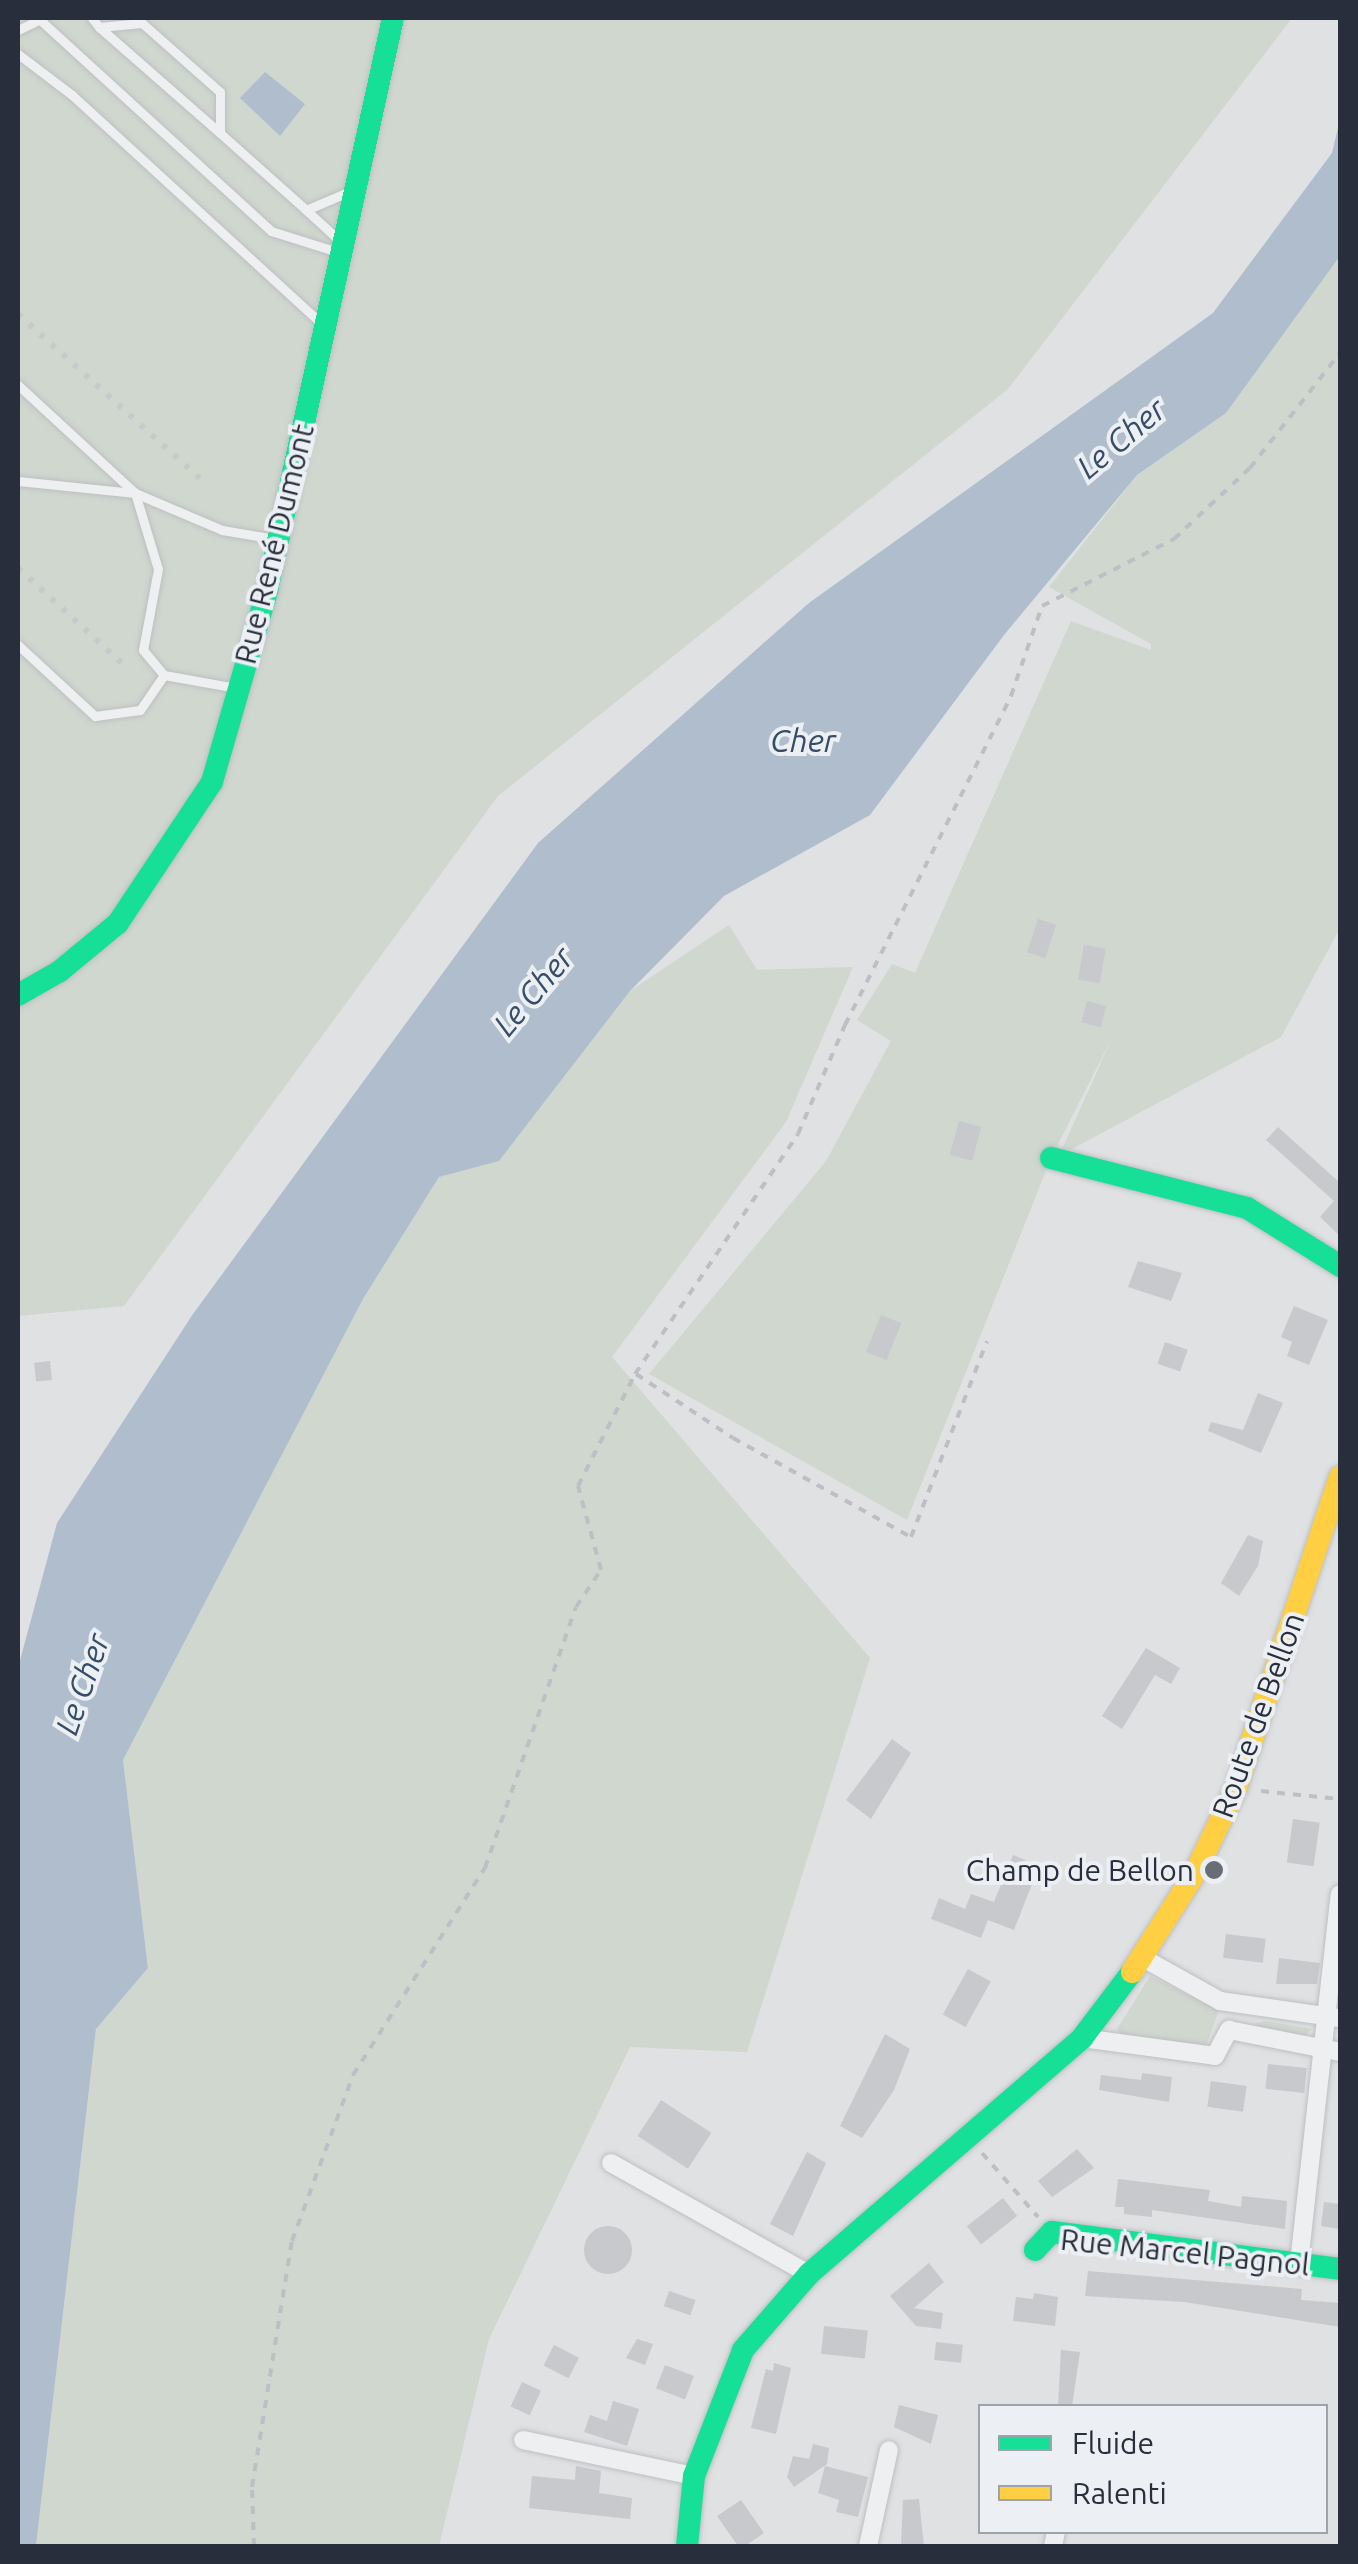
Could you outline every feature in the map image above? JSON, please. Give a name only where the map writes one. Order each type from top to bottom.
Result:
[{"type":"street","name":"Rue René Dumont","points":[[18,995],[60,971],[118,923],[168,856],[212,782],[278,540],[393,18]]},
{"type":"street","points":[[1052,1158],[1248,1208],[1340,1266]]},
{"type":"street","name":"Route de Bellon","points":[[686,2546],[694,2476],[743,2350],[809,2274],[1082,2038],[1143,1958],[1236,1788],[1340,1477]]},
{"type":"street","points":[[1300,2263],[1319,2049],[1334,2017],[1340,1894]]},
{"type":"street","points":[[1143,1958],[1234,2002],[1334,2017]]},
{"type":"street","points":[[1082,2038],[1215,2056],[1229,2030],[1234,2002]]},
{"type":"street","points":[[1229,2030],[1340,2052]]},
{"type":"street","points":[[610,2163],[809,2274]]},
{"type":"street","name":"Rue Marcel Pagnol","points":[[1035,2250],[1052,2232],[1340,2269]]},
{"type":"street","points":[[524,2440],[694,2476]]},
{"type":"street","points":[[868,2546],[889,2450]]},
{"type":"lane","points":[[18,30],[41,18],[270,231],[342,248]]},
{"type":"lane","points":[[92,18],[306,210],[342,248]]},
{"type":"lane","points":[[99,27],[142,23],[220,92],[220,133]]},
{"type":"lane","points":[[18,54],[72,95],[325,326]]},
{"type":"lane","points":[[306,210],[355,188]]},
{"type":"lane","points":[[18,385],[135,492],[158,569],[143,650],[164,676],[239,689]]},
{"type":"lane","points":[[18,481],[135,492],[222,530],[278,540]]},
{"type":"lane","points":[[18,645],[95,716],[140,710],[164,676]]},
{"type":"path","points":[[254,2546],[252,2487],[292,2241],[353,2075],[485,1868],[576,1607],[601,1570],[578,1486],[635,1374],[798,1134],[845,1025],[1010,696],[1042,606],[1174,540],[1250,468],[1340,353]]},
{"type":"path","points":[[635,1374],[733,1438],[911,1537],[987,1341]]},
{"type":"path","points":[[1236,1788],[1340,1799]]},
{"type":"path","points":[[968,2137],[1052,2232]]},
{"type":"shaded area","points":[[18,18],[1292,18],[1008,389],[498,796],[124,1306],[18,1316]]},
{"type":"shaded area","points":[[1340,256],[1340,928],[1281,1037],[1059,1156],[1112,1038],[1051,1158],[907,1520],[649,1374],[826,1161],[891,1041],[857,1020],[892,964],[915,973],[1071,621],[1151,650],[1151,644],[1049,587],[1137,475],[1226,413]]},
{"type":"shaded area","points":[[729,925],[757,970],[853,967],[786,1122],[612,1357],[870,1658],[747,2052],[630,2047],[489,2339],[439,2546],[36,2546],[96,2029],[148,1968],[123,1760],[363,1299],[439,1177],[499,1161],[630,991]]},
{"type":"shaded area","points":[[1150,1976],[1219,2010],[1206,2046],[1122,2039],[1117,2029]]},
{"type":"shaded area","points":[[1266,2021],[1312,2029],[1303,2038],[1259,2030],[1256,2023]]},
{"type":"water","points":[[265,72],[305,104],[280,136],[240,98]]},
{"type":"water","name":"Cher","points":[[1340,120],[1340,256],[1226,413],[1137,475],[1004,635],[870,815],[724,896],[630,991],[499,1161],[439,1177],[363,1299],[123,1760],[148,1968],[96,2029],[36,2546],[18,2546],[18,1668],[57,1523],[193,1314],[538,843],[809,603],[1213,313],[1332,153]]},
{"type":"building","points":[[1038,919],[1056,925],[1045,958],[1027,952]]},
{"type":"building","points":[[1084,945],[1106,949],[1100,983],[1078,979]]},
{"type":"building","points":[[1087,1001],[1106,1006],[1101,1027],[1081,1022]]},
{"type":"building","points":[[959,1121],[981,1127],[972,1161],[950,1155]]},
{"type":"building","points":[[1278,1127],[1340,1183],[1340,1236],[1320,1217],[1334,1201],[1266,1140]]},
{"type":"building","points":[[1138,1261],[1182,1273],[1171,1301],[1128,1287]]},
{"type":"building","points":[[1294,1306],[1328,1320],[1309,1365],[1287,1356],[1292,1342],[1281,1337]]},
{"type":"building","points":[[881,1315],[901,1323],[886,1360],[866,1352]]},
{"type":"building","points":[[1165,1342],[1188,1350],[1180,1372],[1158,1364]]},
{"type":"building","points":[[50,1361],[52,1380],[36,1382],[34,1363]]},
{"type":"building","points":[[1258,1393],[1283,1403],[1261,1453],[1208,1431],[1211,1422],[1243,1430]]},
{"type":"building","points":[[1248,1535],[1263,1541],[1258,1566],[1239,1596],[1221,1583]]},
{"type":"building","points":[[1146,1648],[1180,1668],[1171,1684],[1155,1675],[1122,1729],[1102,1716]]},
{"type":"building","points":[[892,1739],[911,1753],[871,1819],[846,1800]]},
{"type":"building","points":[[1293,1819],[1320,1823],[1314,1866],[1287,1863]]},
{"type":"building","points":[[1013,1855],[1039,1866],[1014,1930],[988,1920],[981,1938],[931,1919],[939,1898],[965,1909],[971,1894],[994,1902]]},
{"type":"building","points":[[1226,1934],[1266,1939],[1263,1963],[1223,1958]]},
{"type":"building","points":[[1279,1958],[1320,1963],[1317,1984],[1276,1984]]},
{"type":"building","points":[[968,1969],[991,1982],[966,2027],[943,2014]]},
{"type":"building","points":[[885,2034],[910,2049],[894,2090],[862,2138],[840,2126]]},
{"type":"building","points":[[1268,2064],[1307,2068],[1304,2093],[1265,2089]]},
{"type":"building","points":[[1142,2073],[1172,2077],[1169,2102],[1099,2090],[1101,2075],[1141,2080]]},
{"type":"building","points":[[1211,2081],[1247,2086],[1243,2112],[1207,2107]]},
{"type":"building","points":[[661,2100],[711,2133],[688,2169],[638,2136]]},
{"type":"building","points":[[1077,2149],[1094,2168],[1052,2197],[1038,2181]]},
{"type":"building","points":[[807,2152],[826,2163],[793,2236],[770,2224]]},
{"type":"building","points":[[1118,2179],[1210,2190],[1208,2201],[1241,2207],[1242,2196],[1287,2201],[1285,2229],[1152,2210],[1152,2217],[1124,2214],[1124,2207],[1115,2207]]},
{"type":"building","points":[[1003,2198],[1017,2216],[981,2244],[967,2226]]},
{"type":"building","points":[[1324,2202],[1340,2204],[1340,2229],[1321,2226]]},
{"type":"building","points":[[608,2226],[625,2233],[632,2250],[625,2267],[608,2274],[591,2267],[584,2250],[591,2233]]},
{"type":"building","points":[[929,2263],[944,2282],[914,2308],[943,2313],[941,2329],[916,2326],[890,2296]]},
{"type":"building","points":[[1088,2271],[1302,2289],[1301,2300],[1340,2303],[1340,2327],[1184,2302],[1085,2296]]},
{"type":"building","points":[[669,2291],[695,2300],[690,2315],[664,2306]]},
{"type":"building","points":[[1034,2293],[1058,2297],[1055,2326],[1013,2321],[1016,2297],[1033,2299]]},
{"type":"building","points":[[824,2326],[868,2331],[865,2358],[821,2354]]},
{"type":"building","points":[[637,2339],[653,2344],[645,2365],[626,2358]]},
{"type":"building","points":[[936,2342],[963,2345],[961,2363],[934,2360]]},
{"type":"building","points":[[554,2345],[579,2358],[569,2378],[544,2365]]},
{"type":"building","points":[[1061,2350],[1080,2352],[1072,2404],[1058,2404]]},
{"type":"building","points":[[774,2363],[791,2368],[776,2434],[751,2428],[766,2369],[773,2371]]},
{"type":"building","points":[[665,2365],[694,2376],[685,2399],[656,2388]]},
{"type":"building","points":[[522,2382],[541,2391],[530,2415],[511,2406]]},
{"type":"building","points":[[613,2401],[639,2409],[627,2446],[584,2432],[590,2415],[607,2421]]},
{"type":"building","points":[[899,2405],[938,2415],[931,2444],[894,2427]]},
{"type":"building","points":[[813,2444],[829,2448],[827,2464],[794,2487],[787,2477],[793,2456],[809,2459]]},
{"type":"building","points":[[576,2466],[601,2471],[599,2493],[632,2498],[630,2519],[529,2508],[532,2476],[575,2480]]},
{"type":"building","points":[[825,2466],[868,2477],[858,2517],[836,2512],[839,2500],[818,2493]]},
{"type":"building","points":[[919,2499],[924,2546],[901,2546],[903,2500]]},
{"type":"building","points":[[741,2500],[764,2533],[745,2546],[738,2546],[717,2516]]},
{"type":"railway","points":[[18,314],[206,484]]},
{"type":"railway","points":[[18,568],[126,667]]},
{"type":"traffic: fast","points":[[18,995],[60,971],[118,923],[212,782],[267,591],[393,18]]},
{"type":"traffic: fast","points":[[1051,1158],[1247,1208],[1340,1266]]},
{"type":"traffic: fast","points":[[687,2546],[694,2476],[743,2350],[809,2274],[1082,2038],[1132,1972]]},
{"type":"traffic: fast","points":[[1035,2250],[1052,2232],[1340,2269]]},
{"type":"traffic: slow","points":[[1132,1972],[1195,1873],[1236,1788],[1340,1477]]},
{"type":"place","name":"Champ de Bellon","points":[[1214,1870]]},
{"type":"water label","name":"Le Cher","points":[[1121,438]]},
{"type":"water label","name":"Le Cher","points":[[533,991]]},
{"type":"water label","name":"Le Cher","points":[[82,1684]]}]
